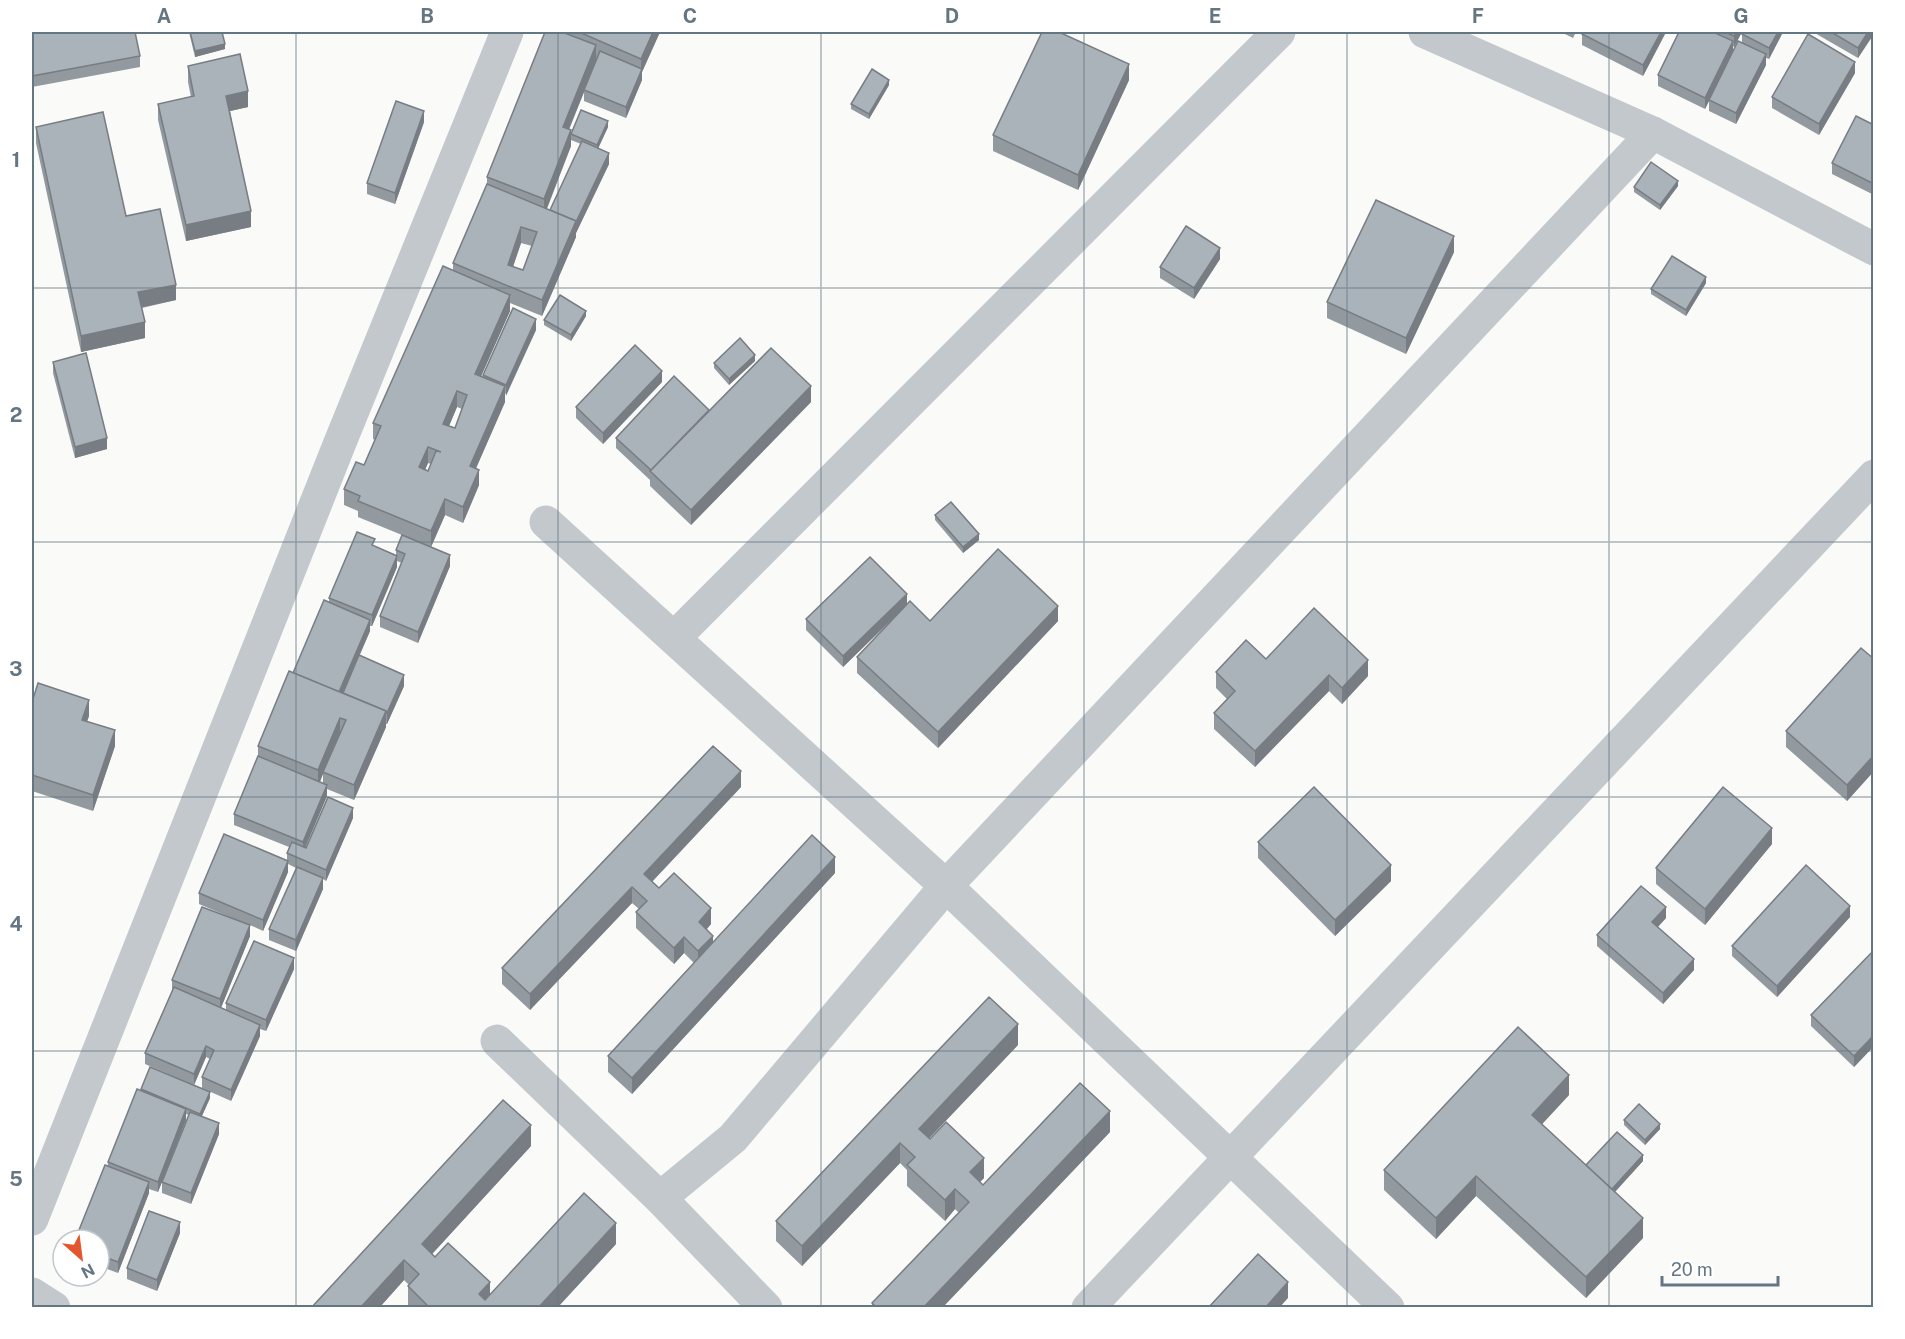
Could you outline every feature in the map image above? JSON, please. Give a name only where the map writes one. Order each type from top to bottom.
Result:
[{"type":"street","points":[[32,1219],[339,445],[507,32]]},
{"type":"street","points":[[674,638],[1279,32]]},
{"type":"street","points":[[1425,32],[1653,133],[1874,249]]},
{"type":"street","points":[[660,1198],[733,1138],[946,885],[1653,133]]},
{"type":"street","points":[[1089,1308],[1874,476]]},
{"type":"street","points":[[546,522],[946,885],[1388,1308]]},
{"type":"street","points":[[497,1041],[660,1198],[766,1308]]},
{"type":"street","points":[[32,1294],[54,1308]]},
{"type":"building","points":[[32,32],[135,32],[140,56],[32,76]]},
{"type":"building","points":[[190,32],[222,32],[225,44],[195,51]]},
{"type":"building","points":[[545,32],[562,32],[596,45],[563,127],[571,130],[544,199],[487,177]]},
{"type":"building","points":[[579,32],[653,32],[641,59]]},
{"type":"building","points":[[1042,32],[1059,32],[1129,64],[1078,175],[993,135]]},
{"type":"building","points":[[1584,32],[1661,32],[1643,65],[1582,34]]},
{"type":"building","points":[[1679,32],[1713,32],[1733,41],[1705,98],[1658,75]]},
{"type":"building","points":[[1725,32],[1737,32],[1734,36]]},
{"type":"building","points":[[1744,32],[1778,32],[1769,48],[1742,34]]},
{"type":"building","points":[[1831,32],[1868,32],[1858,48]]},
{"type":"building","points":[[1808,34],[1855,62],[1819,124],[1772,97]]},
{"type":"building","points":[[1738,41],[1766,54],[1736,113],[1709,100]]},
{"type":"building","points":[[600,51],[642,69],[626,107],[584,90]]},
{"type":"building","points":[[240,54],[248,91],[226,96],[251,211],[186,225],[158,104],[194,96],[188,66]]},
{"type":"building","points":[[872,69],[889,80],[869,114],[851,104]]},
{"type":"building","points":[[396,101],[424,111],[395,193],[367,183]]},
{"type":"building","points":[[581,110],[608,121],[597,145],[571,134]]},
{"type":"building","points":[[103,112],[126,216],[160,209],[176,285],[138,292],[145,322],[81,336],[36,127]]},
{"type":"building","points":[[1856,116],[1874,125],[1874,184],[1832,163]]},
{"type":"building","points":[[582,141],[609,153],[576,222],[550,210]]},
{"type":"building","points":[[1651,162],[1678,181],[1660,205],[1634,187]]},
{"type":"building","points":[[487,184],[576,221],[542,300],[453,263]],"holes":[[[521,227],[537,232],[523,270],[508,265]]]},
{"type":"building","points":[[1376,200],[1454,236],[1406,338],[1327,302]]},
{"type":"building","points":[[1186,226],[1220,248],[1194,288],[1160,267]]},
{"type":"building","points":[[1672,256],[1706,277],[1686,310],[1651,289]]},
{"type":"building","points":[[443,266],[510,295],[475,374],[505,386],[470,466],[479,470],[463,507],[445,499],[431,531],[358,501],[360,496],[344,489],[356,462],[364,465],[381,426],[373,423]],"holes":[[[457,391],[467,395],[455,428],[443,424]],[[428,447],[441,452],[436,451],[428,471],[419,467]]]},
{"type":"building","points":[[560,295],[586,311],[571,335],[544,320]]},
{"type":"building","points":[[513,308],[536,319],[506,385],[483,375]]},
{"type":"building","points":[[740,338],[755,355],[729,379],[714,363]]},
{"type":"building","points":[[635,345],[662,371],[603,433],[576,407]]},
{"type":"building","points":[[771,348],[811,386],[691,510],[650,471]]},
{"type":"building","points":[[86,353],[107,438],[75,447],[53,362]]},
{"type":"building","points":[[674,376],[709,410],[651,470],[616,438]]},
{"type":"building","points":[[951,502],[979,534],[963,547],[935,515]]},
{"type":"building","points":[[357,532],[375,539],[372,545],[397,556],[372,615],[329,598]]},
{"type":"building","points":[[402,535],[450,555],[418,632],[380,616],[405,554],[396,550]]},
{"type":"building","points":[[998,549],[1058,606],[938,732],[857,657],[910,601],[930,621]]},
{"type":"building","points":[[870,557],[907,594],[843,656],[806,619]]},
{"type":"building","points":[[324,600],[370,620],[339,692],[293,673]]},
{"type":"building","points":[[1314,608],[1368,660],[1342,688],[1329,675],[1255,751],[1214,713],[1235,691],[1216,672],[1246,640],[1266,659]]},
{"type":"building","points":[[1861,648],[1874,659],[1874,755],[1847,785],[1786,731]]},
{"type":"building","points":[[359,655],[404,675],[387,713],[343,693]]},
{"type":"building","points":[[289,671],[386,711],[354,785],[323,772],[346,720],[340,718],[318,770],[258,746]]},
{"type":"building","points":[[38,683],[89,700],[82,720],[115,730],[93,795],[32,775],[32,702]]},
{"type":"building","points":[[713,746],[741,771],[644,874],[659,888],[674,873],[711,908],[699,922],[713,936],[698,951],[684,937],[674,948],[636,912],[647,901],[632,887],[530,994],[502,968]]},
{"type":"building","points":[[258,756],[327,785],[303,842],[234,814]]},
{"type":"building","points":[[1314,787],[1391,865],[1335,920],[1258,842]]},
{"type":"building","points":[[1723,787],[1772,828],[1705,909],[1656,868]]},
{"type":"building","points":[[328,797],[353,808],[326,870],[287,853],[292,842],[306,848]]},
{"type":"building","points":[[224,834],[288,861],[263,920],[199,893]]},
{"type":"building","points":[[812,835],[835,857],[632,1078],[608,1056]]},
{"type":"building","points":[[1806,865],[1850,906],[1777,986],[1732,946]]},
{"type":"building","points":[[297,867],[323,878],[296,940],[269,929]]},
{"type":"building","points":[[1641,886],[1666,907],[1652,922],[1694,959],[1663,993],[1597,935]]},
{"type":"building","points":[[202,907],[250,925],[220,999],[172,980]]},
{"type":"building","points":[[254,941],[294,958],[266,1020],[226,1003]]},
{"type":"building","points":[[1874,950],[1874,1035],[1854,1056],[1811,1015]]},
{"type":"building","points":[[174,987],[260,1025],[231,1090],[202,1077],[214,1050],[206,1046],[194,1074],[145,1053]]},
{"type":"building","points":[[989,997],[1018,1024],[919,1129],[930,1139],[946,1122],[984,1158],[970,1172],[983,1185],[1080,1083],[1110,1111],[923,1308],[877,1308],[872,1303],[969,1202],[955,1189],[945,1200],[907,1165],[915,1157],[900,1143],[802,1246],[776,1221]]},
{"type":"building","points":[[1518,1027],[1569,1075],[1532,1115],[1643,1218],[1586,1277],[1476,1176],[1436,1218],[1384,1170]]},
{"type":"building","points":[[150,1067],[210,1092],[200,1114],[141,1089]]},
{"type":"building","points":[[137,1089],[186,1109],[158,1182],[108,1162]]},
{"type":"building","points":[[503,1100],[531,1125],[422,1244],[435,1257],[448,1243],[490,1282],[479,1294],[485,1300],[584,1193],[616,1223],[538,1308],[430,1308],[408,1286],[419,1274],[404,1260],[360,1308],[311,1308]]},
{"type":"building","points":[[1639,1104],[1660,1124],[1645,1140],[1624,1120]]},
{"type":"building","points":[[190,1112],[219,1123],[191,1193],[162,1182]]},
{"type":"building","points":[[1617,1132],[1643,1155],[1612,1189],[1586,1165]]},
{"type":"building","points":[[105,1165],[149,1182],[118,1262],[111,1259],[111,1228],[80,1228]]},
{"type":"building","points":[[149,1211],[180,1222],[157,1280],[127,1268]]},
{"type":"building","points":[[1258,1254],[1288,1282],[1265,1308],[1208,1308]]}]
